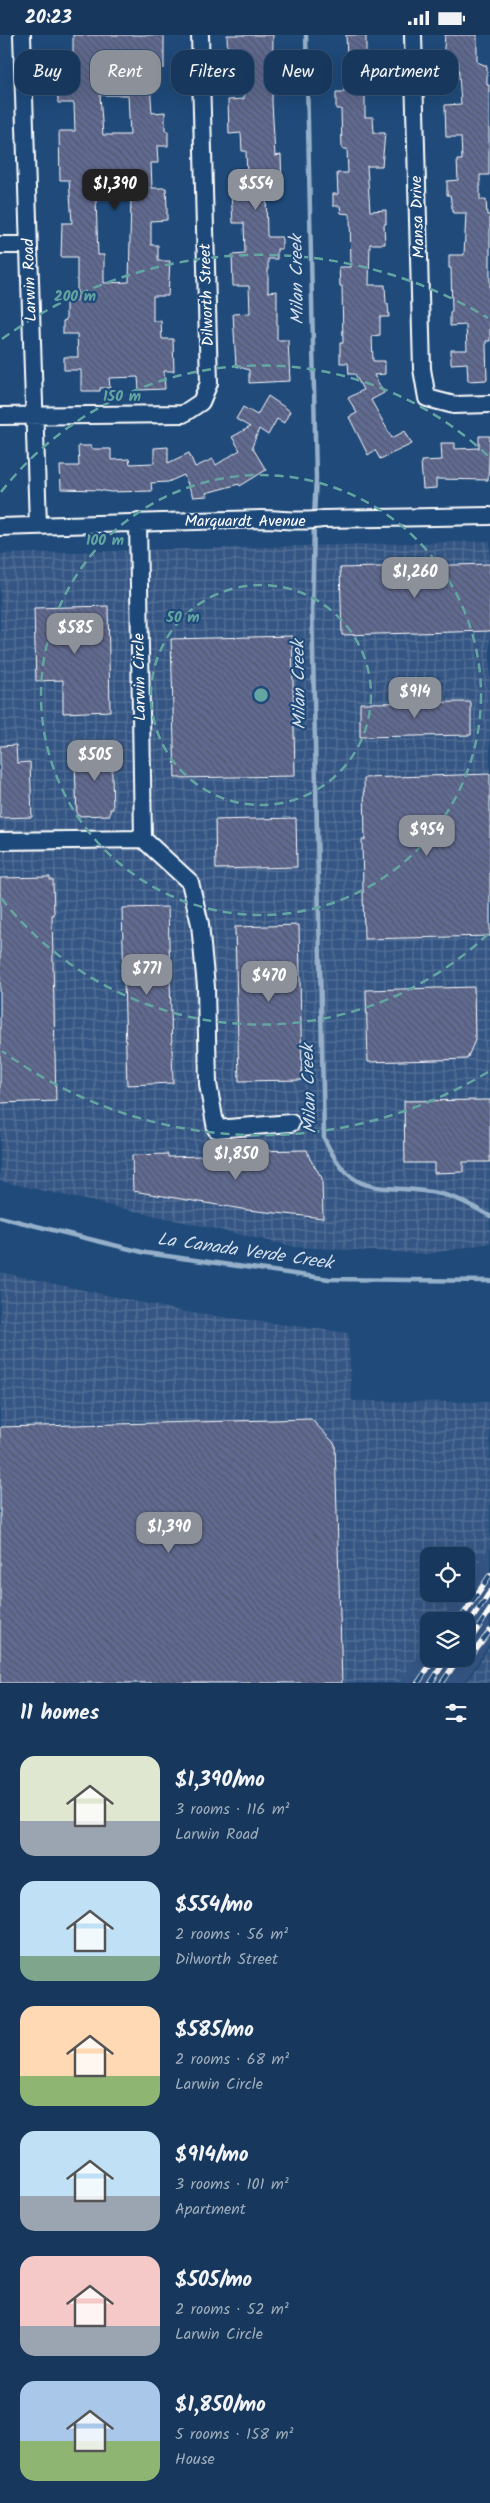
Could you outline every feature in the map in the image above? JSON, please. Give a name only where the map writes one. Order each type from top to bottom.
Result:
[{"type":"street","name":"Larwin Road","points":[[22,35],[28,245],[36,415],[38,525]]},
{"type":"street","name":"Dilworth Street","points":[[36,415],[183,414],[201,402],[209,383],[200,35]]},
{"type":"street","name":"Mansa Drive","points":[[413,35],[422,369],[428,398],[454,405],[490,404]]},
{"type":"street","points":[[0,245],[28,245]]},
{"type":"street","points":[[0,416],[36,415]]},
{"type":"street","name":"Marquardt Avenue","points":[[0,527],[138,522],[287,519],[305,522],[323,519],[490,516]]},
{"type":"street","name":"Larwin Circle","points":[[138,522],[143,839]]},
{"type":"street","points":[[0,841],[143,839],[190,882],[200,924],[206,987],[208,1084],[216,1129],[291,1123]]},
{"type":"shaded area","points":[[490,541],[490,1243],[428,1254],[296,1247],[0,1181],[0,554]]},
{"type":"shaded area","points":[[0,1272],[185,1312],[348,1333],[352,1401],[490,1402],[490,1545],[475,1568],[475,1547],[420,1547],[420,1602],[453,1602],[446,1612],[420,1612],[420,1652],[399,1683],[0,1683]]},
{"type":"shaded area","points":[[490,1534],[490,1643],[475,1666],[475,1612],[440,1612],[446,1602],[475,1602],[475,1557]]},
{"type":"shaded area","points":[[420,1643],[420,1667],[474,1667],[464,1683],[394,1683]]},
{"type":"shaded area","points":[[490,1646],[490,1683],[466,1683]]},
{"type":"building","points":[[73,35],[164,35],[164,68],[161,68],[161,50],[90,50],[90,95],[100,95],[103,135],[130,135],[128,95],[151,95],[152,113],[165,112],[165,131],[168,131],[168,146],[157,146],[158,163],[151,163],[152,188],[166,188],[167,220],[151,221],[151,245],[158,245],[158,261],[170,261],[168,296],[153,296],[153,321],[161,321],[162,339],[173,339],[174,371],[164,371],[165,389],[139,390],[138,377],[109,378],[110,388],[100,388],[100,391],[81,391],[81,370],[64,370],[64,357],[78,357],[77,334],[63,334],[63,321],[66,320],[66,301],[77,301],[77,257],[61,257],[62,223],[72,223],[69,180],[60,180],[59,131],[75,131],[74,103],[58,103],[58,95],[80,95],[80,50],[73,50]],"holes":[[[131,198],[129,282],[104,283],[104,255],[98,255],[96,199]]]},
{"type":"building","points":[[227,35],[273,35],[273,50],[264,50],[264,95],[272,95],[275,156],[281,155],[282,189],[266,189],[267,235],[268,237],[282,237],[282,249],[277,249],[277,259],[268,259],[268,292],[277,291],[277,340],[288,340],[290,381],[249,383],[249,370],[236,366],[233,314],[250,313],[249,286],[233,286],[232,255],[245,254],[244,223],[233,223],[230,178],[247,178],[246,151],[242,151],[241,133],[229,134],[228,100],[244,99],[244,95],[254,95],[254,50],[228,50]]},
{"type":"building","points":[[346,35],[366,35],[366,50],[347,50]]},
{"type":"building","points":[[445,35],[477,35],[477,62],[487,66],[487,85],[489,85],[489,175],[480,175],[480,200],[486,200],[487,215],[490,215],[490,341],[486,341],[487,380],[468,381],[467,363],[451,364],[451,350],[467,350],[466,325],[450,326],[450,313],[452,312],[451,268],[449,268],[449,255],[464,255],[466,213],[453,213],[450,195],[447,195],[447,181],[458,180],[457,160],[462,160],[461,137],[446,137],[445,105],[461,104],[458,50],[444,50]]},
{"type":"building","points":[[336,92],[342,92],[342,95],[365,95],[365,117],[373,117],[374,133],[385,133],[382,166],[367,166],[370,211],[386,210],[386,224],[384,224],[385,244],[370,244],[369,285],[385,285],[389,317],[380,317],[380,335],[372,336],[373,361],[385,361],[385,374],[374,375],[384,393],[371,400],[392,438],[405,431],[412,444],[380,459],[375,450],[368,455],[349,417],[357,413],[348,398],[363,390],[355,374],[349,374],[348,363],[340,363],[340,343],[343,343],[342,286],[340,286],[339,267],[351,267],[350,214],[341,213],[340,206],[333,206],[333,194],[338,194],[337,173],[348,173],[347,149],[342,149],[341,109],[336,109]]},
{"type":"building","points":[[268,396],[290,411],[284,423],[277,419],[268,435],[259,429],[252,447],[266,470],[240,486],[239,484],[206,493],[208,496],[193,497],[184,475],[168,482],[151,483],[152,491],[110,492],[61,489],[60,466],[79,466],[78,446],[91,446],[91,449],[111,449],[111,460],[129,459],[130,464],[154,463],[154,448],[168,447],[168,463],[189,453],[195,467],[213,459],[216,465],[240,450],[232,437],[250,427],[236,419],[243,407],[257,415]]},
{"type":"building","points":[[479,436],[490,436],[488,480],[436,479],[436,488],[423,489],[421,461],[442,460],[441,443],[455,443],[455,449],[479,448]]},
{"type":"building","points":[[490,564],[490,631],[342,635],[340,568]]},
{"type":"building","points":[[108,606],[110,711],[63,713],[63,680],[36,681],[34,608]]},
{"type":"building","points":[[292,636],[295,776],[175,778],[171,639]]},
{"type":"building","points":[[471,702],[471,735],[360,737],[360,703]]},
{"type":"building","points":[[88,743],[111,743],[113,809],[110,809],[110,815],[77,816],[75,761],[89,761]]},
{"type":"building","points":[[16,745],[17,763],[30,762],[32,817],[0,818],[0,746]]},
{"type":"building","points":[[490,774],[490,936],[364,939],[362,840],[365,840],[364,778]]},
{"type":"building","points":[[296,818],[297,867],[216,869],[215,820]]},
{"type":"building","points":[[50,877],[50,880],[53,880],[54,915],[52,915],[56,1101],[0,1103],[0,878]]},
{"type":"building","points":[[168,907],[173,1083],[127,1085],[122,908]]},
{"type":"building","points":[[299,925],[302,1080],[239,1081],[235,927]]},
{"type":"building","points":[[474,987],[475,1040],[467,1059],[368,1062],[366,990]]},
{"type":"building","points":[[490,1100],[490,1162],[463,1162],[463,1172],[434,1173],[434,1163],[405,1163],[404,1101]]},
{"type":"building","points":[[307,1150],[310,1159],[322,1178],[323,1218],[248,1210],[133,1191],[132,1155],[168,1154],[168,1157],[231,1155],[246,1153],[245,1151]]},
{"type":"building","points":[[311,1419],[335,1444],[342,1683],[0,1683],[0,1427]]},
{"type":"waterway","name":"Milan Creek","points":[[306,35],[316,478],[314,516]]},
{"type":"waterway","name":"Milan Creek","points":[[314,524],[312,610],[324,1138],[336,1159],[347,1173],[359,1182],[372,1186],[421,1190],[441,1194],[466,1203],[490,1216]]},
{"type":"waterway","name":"La Canada Verde Creek","points":[[0,1217],[146,1253],[329,1279],[490,1281]]},
{"type":"railway","points":[[465,1612],[490,1575]]},
{"type":"railway","points":[[475,1614],[490,1592]]},
{"type":"railway","points":[[475,1632],[490,1610]]},
{"type":"railway","points":[[475,1651],[490,1631]]},
{"type":"railway","points":[[418,1683],[429,1667]]},
{"type":"railway","points":[[431,1683],[441,1667]]},
{"type":"railway","points":[[442,1683],[453,1667]]}]
